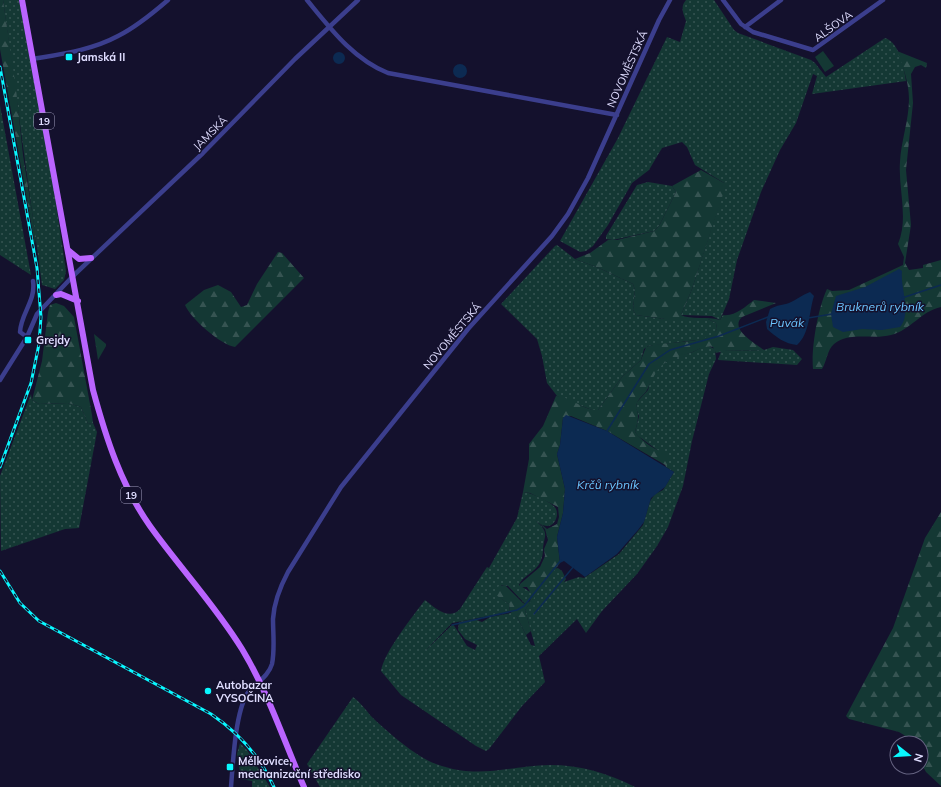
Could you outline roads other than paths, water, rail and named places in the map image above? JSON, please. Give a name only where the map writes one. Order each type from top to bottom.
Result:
[{"type":"main road","name":"19","points":[[22,0],[93,390],[104,432],[116,463],[132,497],[150,525],[218,613],[242,650],[259,682],[304,787]]},
{"type":"main road","points":[[68,250],[79,259],[91,258]]},
{"type":"main road","points":[[56,295],[62,294],[78,301]]},
{"type":"street","points":[[33,59],[82,50],[108,41],[128,30],[168,0]]},
{"type":"street","points":[[307,0],[328,26],[351,50],[366,62],[388,73],[617,115]]},
{"type":"street","name":"JAMSKÁ","points":[[0,380],[27,337],[37,314],[91,258],[203,153],[328,26],[358,0]]},
{"type":"street","name":"NOVOMĚSTSKÁ","points":[[231,787],[242,704],[247,694],[268,674],[272,665],[273,617],[281,584],[307,539],[341,487],[468,329],[562,222],[588,178],[659,20],[670,0]]},
{"type":"street","points":[[724,0],[745,27],[781,0]]},
{"type":"street","name":"ALŠOVA","points":[[745,27],[753,32],[813,50],[883,0]]},
{"type":"street","points":[[27,337],[20,332],[20,327],[32,303],[34,292],[33,281]]},
{"type":"water","points":[[337,52],[341,52],[345,58],[341,64],[337,64],[333,60],[333,56]]},
{"type":"water","points":[[457,64],[463,64],[467,68],[467,74],[463,78],[457,78],[453,74],[453,68]]},
{"type":"water","name":"Bruknerů rybník","points":[[899,269],[902,271],[905,308],[905,315],[900,327],[882,330],[862,329],[843,332],[833,327],[831,314],[836,296],[865,287]]},
{"type":"water","name":"Puvák","points":[[810,292],[814,296],[807,329],[797,345],[781,340],[767,329],[766,322],[770,309],[789,303]]},
{"type":"water","name":"Krčů rybník","points":[[566,415],[607,431],[674,472],[665,487],[651,498],[644,522],[638,530],[617,554],[585,577],[564,561],[560,563],[557,537],[563,513],[565,489],[557,454],[560,445],[563,418]]},
{"type":"waterway","points":[[902,298],[941,285]]},
{"type":"waterway","points":[[808,318],[832,314]]},
{"type":"waterway","points":[[607,431],[649,364],[670,350],[719,336],[768,317]]},
{"type":"waterway","points":[[452,625],[517,610],[524,606],[561,560]]},
{"type":"waterway","points":[[534,614],[574,566]]},
{"type":"railway","points":[[0,67],[37,268],[41,317],[39,344],[31,383],[0,467]]},
{"type":"railway","points":[[0,571],[20,603],[39,621],[211,714],[221,721],[248,746],[262,765],[274,787]]},
{"type":"place","name":"Jamská II","points":[[69,57]]},
{"type":"place","name":"Grejdy","points":[[28,340]]},
{"type":"place","name":"Autobazar VYSOČINA","points":[[208,691]]},
{"type":"place","name":"Mělkovice, mechanizační středisko","points":[[230,767]]}]
